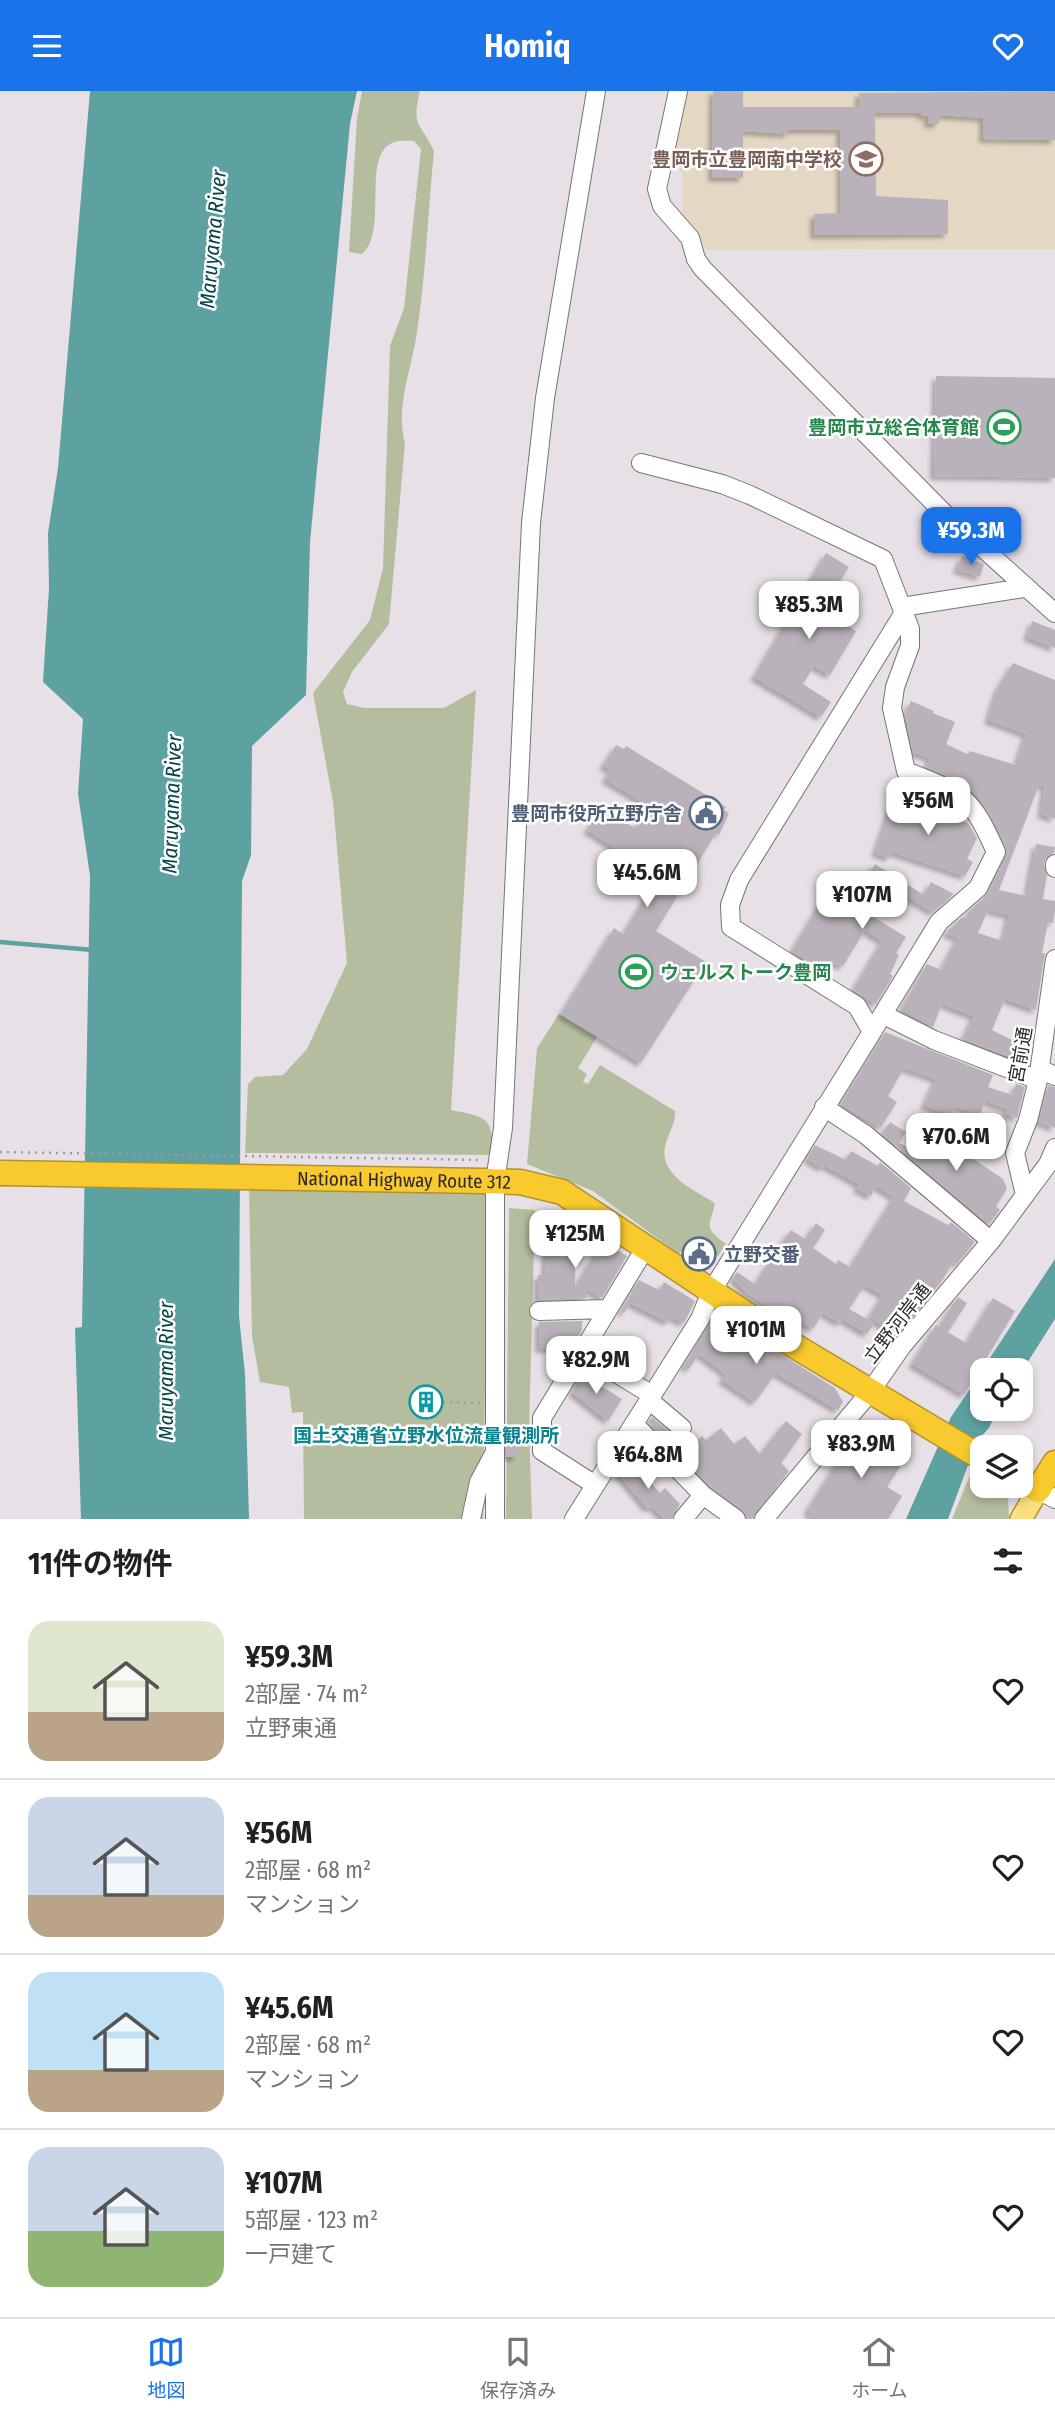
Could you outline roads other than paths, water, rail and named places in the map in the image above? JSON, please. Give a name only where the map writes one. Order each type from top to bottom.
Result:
[{"type":"highway","name":"National Highway Route 312","points":[[0,1173],[489,1174],[562,1192],[711,1292],[970,1451]]},
{"type":"highway","points":[[1038,1490],[1055,1463]]},
{"type":"main road","points":[[1021,1519],[1038,1490]]},
{"type":"street","points":[[495,1519],[489,1174],[503,1128],[531,523],[545,398],[596,91]]},
{"type":"street","points":[[678,91],[657,189],[662,206],[690,238],[696,259],[907,476],[1024,588],[1055,613]]},
{"type":"street","points":[[574,1519],[700,1319],[711,1292],[939,922],[978,888],[996,852],[984,824],[957,791],[906,771],[892,708],[895,687],[910,646],[910,629],[883,559],[732,488],[641,463]]},
{"type":"street","points":[[872,1032],[857,1006],[732,927],[730,905],[738,880],[908,605],[1024,588]]},
{"type":"street","name":"宮前通","points":[[1025,1195],[1015,1153],[1046,1078],[1055,959]]},
{"type":"street","points":[[884,1015],[934,1039],[1046,1078]]},
{"type":"street","points":[[824,1107],[866,1135],[991,1241]]},
{"type":"street","name":"立野河岸通","points":[[764,1519],[870,1392],[902,1346],[991,1241],[1048,1164],[1055,1148]]},
{"type":"street","points":[[595,1486],[542,1451],[542,1418],[646,1247]]},
{"type":"street","points":[[539,1311],[608,1309]]},
{"type":"street","points":[[582,1352],[651,1397],[682,1427]]},
{"type":"street","points":[[634,1425],[702,1495],[736,1519]]},
{"type":"street","points":[[471,1519],[479,1482],[495,1452]]},
{"type":"street","points":[[683,1519],[702,1495]]},
{"type":"water","name":"Maruyama River","points":[[90,91],[357,91],[350,124],[310,542],[306,695],[252,746],[251,855],[242,881],[239,1316],[245,1374],[249,1519],[81,1519],[75,1328],[82,1327],[90,876],[78,794],[83,719],[43,682],[49,588],[48,533],[58,468]]},
{"type":"water","points":[[1055,1259],[1055,1319],[1030,1358],[990,1358]]},
{"type":"water","points":[[970,1389],[970,1421],[992,1421],[983,1435],[970,1435],[970,1460],[948,1519],[906,1519],[951,1417]]},
{"type":"waterway","points":[[0,942],[93,950]]},
{"type":"place","name":"豊岡市立豊岡南中学校","points":[[866,159]]},
{"type":"place","name":"豊岡市立総合体育館","points":[[1004,427]]},
{"type":"place","name":"豊岡市役所立野庁舎","points":[[706,813]]},
{"type":"place","name":"ウェルストーク豊岡","points":[[636,972]]},
{"type":"place","name":"立野交番","points":[[699,1254]]},
{"type":"place","name":"国土交通省立野水位流量観測所","points":[[426,1402]]}]
